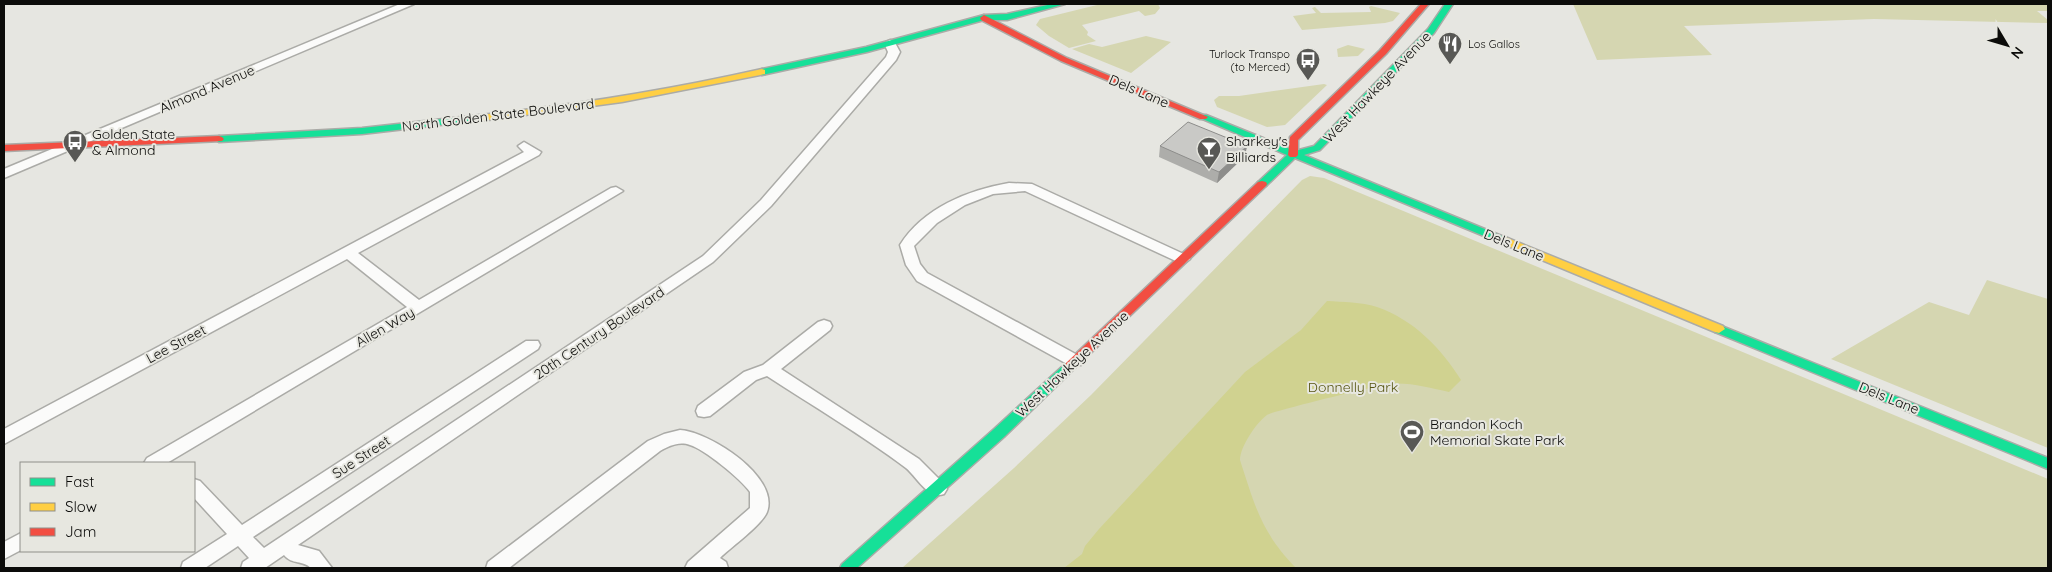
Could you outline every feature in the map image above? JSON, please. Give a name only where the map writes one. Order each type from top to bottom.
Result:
[{"type":"street","name":"Almond Avenue","points":[[4,174],[410,4]]},
{"type":"street","name":"North Golden State Boulevard","points":[[984,18],[995,8],[1013,4]]},
{"type":"street","name":"North Golden State Boulevard","points":[[4,148],[362,131],[518,114],[722,81],[890,43],[984,18],[1007,17],[1061,4]]},
{"type":"street","name":"West Hawkeye Avenue","points":[[1293,155],[1293,139],[1383,52],[1425,4]]},
{"type":"street","name":"West Hawkeye Avenue","points":[[847,568],[938,488],[1293,155],[1318,148],[1431,31],[1448,4]]},
{"type":"street","name":"Dels Lane","points":[[984,18],[1024,42],[1054,56],[2048,464]]},
{"type":"street","name":"20th Century Boulevard","points":[[256,564],[292,556],[708,259],[766,203],[892,58],[894,52],[890,43]]},
{"type":"street","name":"Lee Street","points":[[4,437],[534,152],[524,146]]},
{"type":"street","points":[[1075,361],[922,277],[913,265],[907,245],[917,233],[946,210],[976,194],[1003,187],[1027,187],[1182,259]]},
{"type":"street","name":"Allen Way","points":[[164,461],[418,307],[616,191]]},
{"type":"street","points":[[348,252],[418,307]]},
{"type":"street","points":[[704,411],[750,376],[769,369],[824,326]]},
{"type":"street","name":"Sue Street","points":[[190,568],[532,345]]},
{"type":"street","points":[[769,369],[913,464],[938,488]]},
{"type":"street","points":[[495,568],[654,446],[676,437],[687,436],[697,440],[752,480],[761,500],[758,512],[707,565]]},
{"type":"street","points":[[195,487],[240,536],[256,564]]},
{"type":"street","points":[[4,551],[20,542]]},
{"type":"street","points":[[292,556],[312,556],[323,568]]},
{"type":"green space","points":[[1101,4],[1158,4],[1160,8],[1155,14],[1145,16],[1139,11],[1082,25],[1088,32],[1087,35],[1096,41],[1069,48],[1049,36],[1036,25],[1040,19]]},
{"type":"green space","points":[[1573,4],[2048,4],[2048,11],[2037,11],[2048,20],[2048,23],[1874,19],[1684,26],[1712,55],[1597,60]]},
{"type":"green space","points":[[1315,7],[1321,13],[1371,12],[1369,7],[1400,13],[1393,21],[1385,23],[1302,30],[1293,16],[1316,13],[1312,8]]},
{"type":"green space","points":[[1146,36],[1171,42],[1131,73],[1072,49],[1089,44],[1102,47]]},
{"type":"green space","points":[[1348,45],[1365,49],[1358,56],[1338,57],[1337,49]]},
{"type":"green space","points":[[1327,85],[1285,125],[1267,127],[1217,107],[1214,100],[1219,96],[1239,96]]},
{"type":"green space","name":"Donnelly Park","points":[[1310,176],[1324,178],[2048,479],[2048,568],[902,568],[1014,468],[1091,395],[1302,180]]},
{"type":"green space","points":[[1987,280],[2048,299],[2048,448],[1831,359],[1929,302],[1969,315]]},
{"type":"shaded area","points":[[1327,301],[1371,305],[1403,319],[1415,327],[1435,346],[1461,380],[1449,392],[1404,384],[1389,384],[1273,413],[1267,415],[1258,424],[1246,442],[1240,460],[1260,518],[1284,555],[1296,568],[1064,568],[1082,554],[1085,546],[1099,529],[1245,372],[1301,330]]},
{"type":"building","name":"Sharkey's Billiards","points":[[1188,122],[1247,146],[1219,172],[1160,146]]},
{"type":"traffic: fast","points":[[762,72],[867,49],[984,18],[1007,17],[1061,4]]},
{"type":"traffic: fast","points":[[1262,184],[1293,155],[1317,148],[1431,31],[1449,4]]},
{"type":"traffic: fast","points":[[1203,117],[1505,241]]},
{"type":"traffic: fast","points":[[219,139],[362,131],[480,118]]},
{"type":"traffic: fast","points":[[1719,329],[2048,464]]},
{"type":"traffic: fast","points":[[847,568],[999,433],[1070,366]]},
{"type":"traffic: slow","points":[[480,118],[622,99],[762,72]]},
{"type":"traffic: slow","points":[[1505,241],[1719,329]]},
{"type":"traffic: jam","points":[[1293,155],[1293,139],[1383,52],[1425,4]]},
{"type":"traffic: jam","points":[[984,18],[1037,47],[1203,117]]},
{"type":"traffic: jam","points":[[4,148],[219,139]]},
{"type":"traffic: jam","points":[[1070,366],[1262,184]]},
{"type":"place","name":"Los Gallos","points":[[1450,65]]},
{"type":"place","name":"Turlock Transpo (to Merced)","points":[[1308,81]]},
{"type":"place","name":"Golden State & Almond","points":[[75,163]]},
{"type":"place","name":"Sharkey's Billiards","points":[[1209,170]]},
{"type":"place","name":"Brandon Koch Memorial Skate Park","points":[[1412,453]]}]
